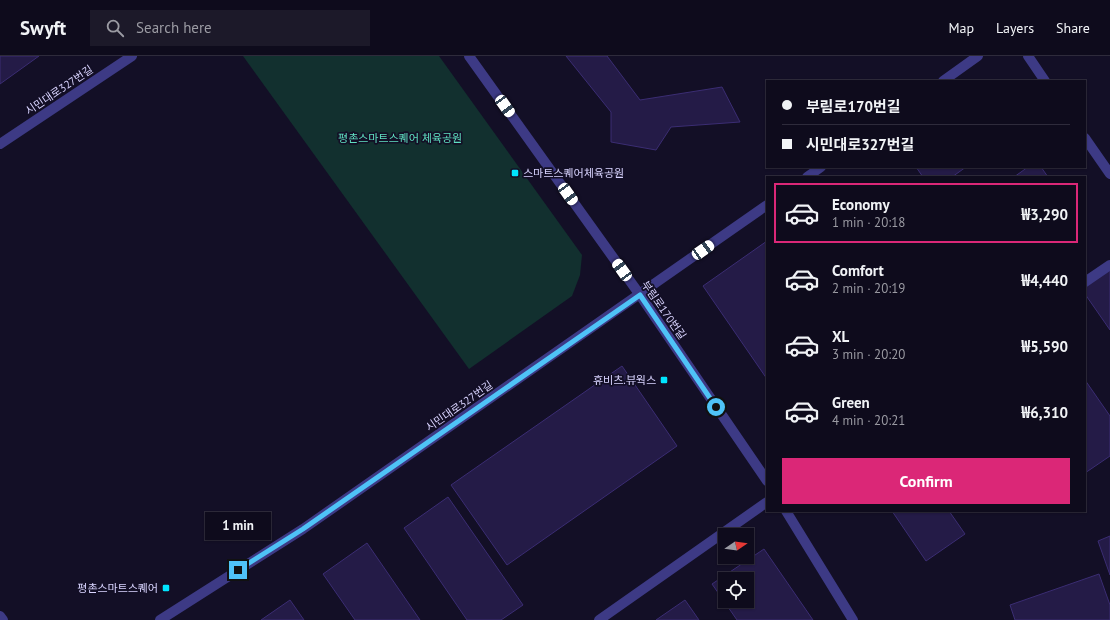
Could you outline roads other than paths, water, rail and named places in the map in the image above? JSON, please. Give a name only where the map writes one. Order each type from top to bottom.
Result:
[{"type":"street","name":"시민대로327번길","points":[[0,144],[132,56]]},
{"type":"street","name":"부림로170번길","points":[[470,56],[640,295],[766,480]]},
{"type":"street","points":[[944,80],[978,56]]},
{"type":"street","points":[[1028,56],[1044,80]]},
{"type":"street","points":[[1086,139],[1110,174]]},
{"type":"street","points":[[808,176],[820,168]]},
{"type":"street","name":"시민대로327번길","points":[[160,620],[303,529],[766,206]]},
{"type":"street","points":[[1086,281],[1110,265]]},
{"type":"street","points":[[598,620],[766,503]]},
{"type":"street","points":[[787,512],[853,620]]},
{"type":"street","points":[[0,616],[3,620]]},
{"type":"place","name":"스마트스퀘어체육공원","points":[[515,173]]},
{"type":"place","name":"휴비츠.뷰웍스","points":[[664,380]]},
{"type":"place","name":"평촌스마트스퀘어","points":[[166,588]]},
{"type":"park label","name":"평촌스마트스퀘어 체육공원","points":[[400,138]]}]
